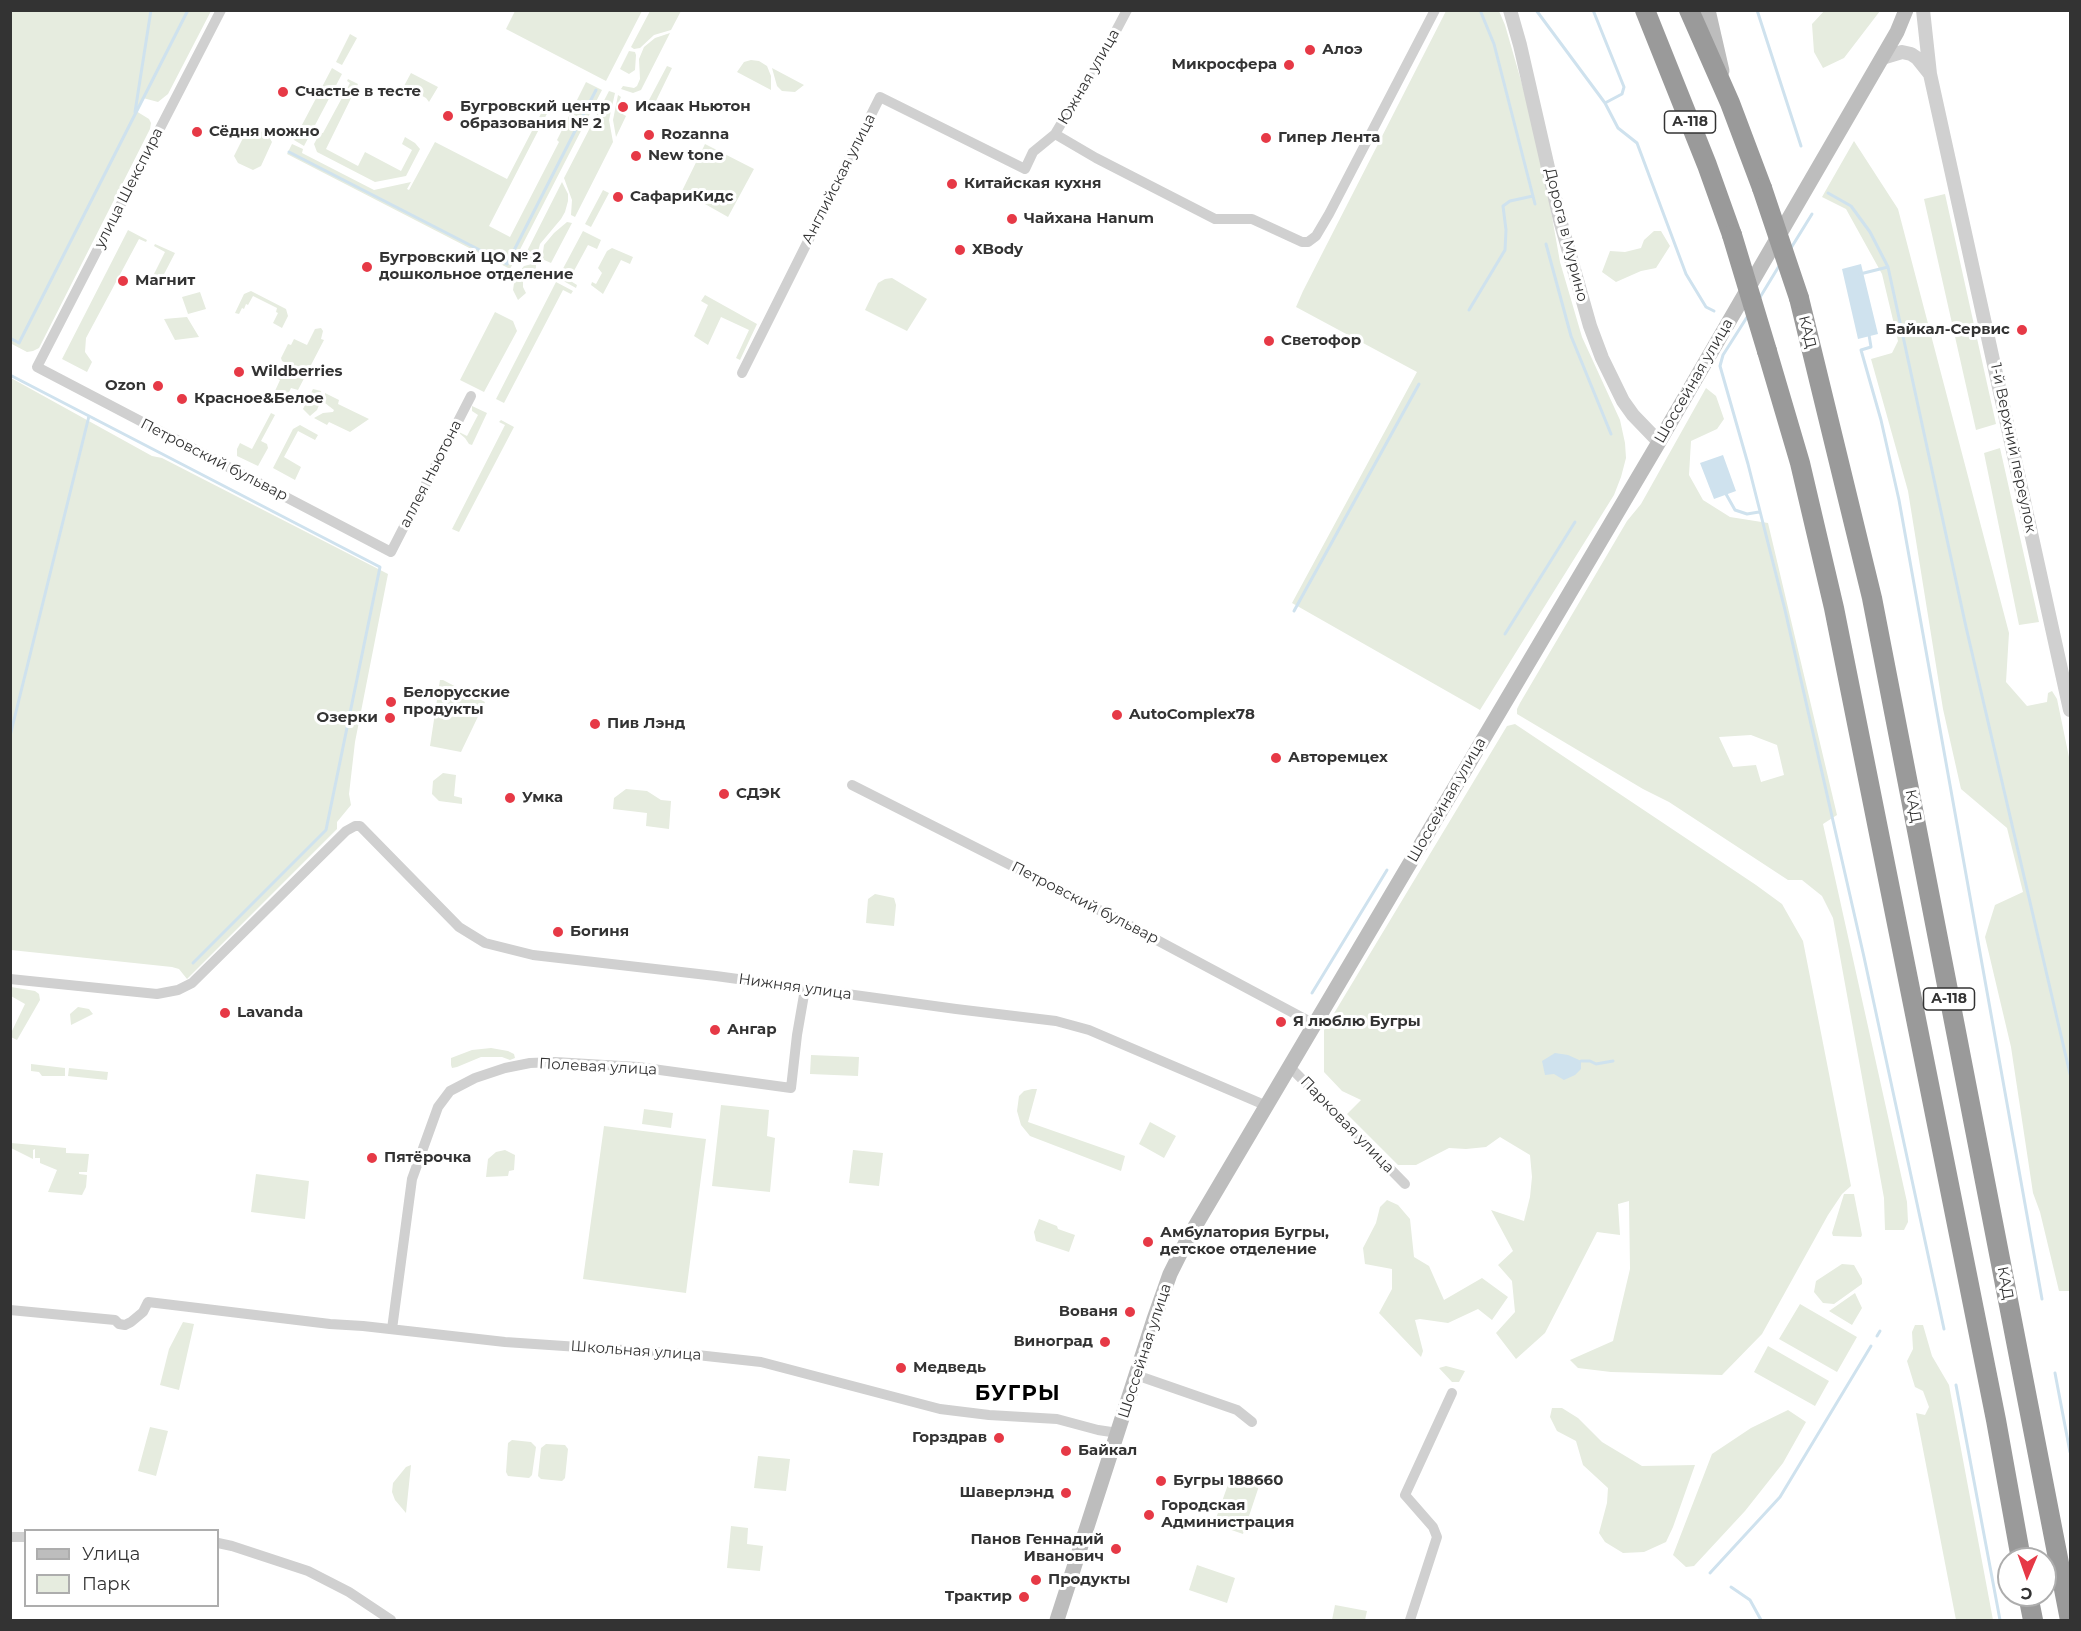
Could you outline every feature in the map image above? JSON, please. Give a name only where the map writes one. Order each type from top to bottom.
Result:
[{"type":"highway","name":"А-118","points":[[1645,10],[1707,165],[1732,235],[1800,463],[1834,608],[1994,1408],[2019,1547]]},
{"type":"highway","name":"КАД","points":[[1689,10],[1730,103],[1762,188],[1799,298],[1872,598],[2070,1620]]},
{"type":"main road","points":[[1708,10],[1730,103]]},
{"type":"main road","name":"Шоссейная улица","points":[[1057,1620],[1170,1274],[1197,1223],[1659,442],[1882,58],[1906,10]]},
{"type":"street","name":"улица Шекспира","points":[[37,367],[221,10]]},
{"type":"street","name":"Южная улица","points":[[1025,169],[1033,152],[1055,134],[1109,44],[1126,10]]},
{"type":"street","points":[[1055,134],[1096,158],[1215,219],[1252,219],[1302,242],[1308,242],[1316,236],[1329,213],[1435,10]]},
{"type":"street","name":"Дорога в Мурино","points":[[1510,10],[1560,220],[1590,326],[1602,358],[1623,401],[1659,442]]},
{"type":"street","name":"1-й Верхний переулок","points":[[1923,10],[1930,74],[2070,710]]},
{"type":"street","points":[[1882,58],[1902,52],[1911,54],[1930,74]]},
{"type":"street","name":"Английская улица","points":[[742,373],[880,98],[1025,169]]},
{"type":"street","name":"Петровский бульвар","points":[[37,367],[391,552]]},
{"type":"street","name":"аллея Ньютона","points":[[391,552],[471,396]]},
{"type":"street","name":"Петровский бульвар","points":[[852,785],[1125,923],[1316,1024]]},
{"type":"street","name":"Нижняя улица","points":[[10,979],[157,994],[178,990],[192,983],[346,831],[355,826],[363,829],[459,927],[485,943],[533,955],[726,977],[1056,1021],[1089,1030],[1267,1106]]},
{"type":"street","name":"Полевая улица","points":[[392,1329],[412,1179],[438,1107],[450,1090],[475,1078],[505,1068],[555,1062],[638,1067],[792,1088],[797,1035],[805,989]]},
{"type":"street","name":"Парковая улица","points":[[1290,1067],[1405,1184]]},
{"type":"street","name":"Школьная улица","points":[[10,1310],[115,1320],[119,1324],[125,1324],[131,1323],[143,1312],[148,1302],[505,1342],[688,1354],[761,1362],[940,1409],[989,1415],[1058,1419],[1118,1433]]},
{"type":"street","points":[[1136,1375],[1237,1410],[1252,1422]]},
{"type":"street","points":[[1410,1620],[1437,1537],[1433,1527],[1405,1495],[1452,1393]]},
{"type":"street","points":[[219,1543],[308,1571],[349,1592],[391,1620]]},
{"type":"green space","points":[[1825,10],[1880,11],[1844,58],[1823,68],[1814,52],[1812,24]]},
{"type":"green space","points":[[10,11],[211,11],[168,94],[158,102],[143,98],[136,111],[149,119],[150,129],[39,348],[27,352],[10,343]]},
{"type":"green space","points":[[515,11],[642,11],[606,81],[506,29]]},
{"type":"green space","points":[[650,11],[681,11],[671,30],[654,35],[640,48],[634,49],[631,47]]},
{"type":"green space","points":[[1446,11],[1499,11],[1505,25],[1524,91],[1548,194],[1560,262],[1582,337],[1620,420],[1626,458],[1614,495],[1480,710],[1292,603],[1417,372],[1296,307]]},
{"type":"green space","points":[[670,33],[641,90],[633,93],[621,89],[623,86],[634,88],[637,86],[640,79],[639,59],[644,47],[655,38]]},
{"type":"green space","points":[[350,34],[357,38],[342,65],[336,62]]},
{"type":"green space","points":[[629,51],[635,52],[636,55],[635,70],[629,74],[620,69]]},
{"type":"green space","points":[[759,61],[767,66],[771,76],[771,90],[737,72],[744,62]]},
{"type":"green space","points":[[667,66],[672,68],[655,103],[649,100]]},
{"type":"green space","points":[[332,68],[342,74],[304,146],[294,140]]},
{"type":"green space","points":[[772,68],[804,85],[795,92],[782,91],[777,86]]},
{"type":"green space","points":[[411,73],[438,87],[429,102],[404,86]]},
{"type":"green space","points":[[348,79],[358,84],[326,149],[358,166],[365,152],[401,171],[412,150],[402,144],[405,137],[420,149],[406,176],[375,182],[317,152],[314,144],[320,133],[323,133],[350,83]]},
{"type":"green space","points":[[586,82],[602,90],[510,269],[287,154],[292,144],[303,149],[302,153],[374,190],[411,182],[407,189],[409,190],[435,142],[507,179],[547,102],[552,104],[489,226],[510,237],[559,142],[557,140]]},
{"type":"green space","points":[[609,91],[615,93],[609,120],[613,142],[575,217],[571,215],[572,200],[564,178]]},
{"type":"green space","points":[[618,95],[621,97],[617,109],[626,116],[616,137],[613,120]]},
{"type":"green space","points":[[250,128],[268,135],[272,142],[261,166],[253,170],[238,163],[234,156]]},
{"type":"green space","points":[[1854,141],[1898,209],[2009,633],[2006,682],[2027,706],[2047,702],[2048,693],[2052,691],[2057,699],[2070,762],[2070,1291],[2059,1291],[2040,1212],[2033,1193],[2011,1047],[1985,937],[1995,905],[2023,892],[2007,828],[1961,789],[1943,709],[1908,491],[1871,359],[1892,353],[1898,341],[1882,274],[1846,209],[1822,197]]},
{"type":"green space","points":[[705,144],[754,169],[728,217],[682,191]]},
{"type":"green space","points":[[562,182],[568,194],[565,212],[540,244],[536,259],[522,261]]},
{"type":"green space","points":[[603,190],[609,193],[591,227],[585,224]]},
{"type":"green space","points":[[1945,194],[1996,424],[1976,430],[1924,199]]},
{"type":"green space","points":[[567,222],[572,223],[551,263],[542,259],[544,245]]},
{"type":"green space","points":[[128,230],[147,240],[146,242],[139,239],[86,338],[85,352],[92,362],[87,372],[62,359]]},
{"type":"green space","points":[[583,231],[601,240],[597,249],[588,245],[569,280],[577,285],[576,288],[558,278]]},
{"type":"green space","points":[[1654,231],[1661,231],[1670,246],[1656,268],[1641,271],[1616,282],[1602,272],[1610,251],[1625,252],[1641,248],[1644,240]]},
{"type":"green space","points":[[155,244],[175,253],[162,278],[154,274],[165,252],[154,246]]},
{"type":"green space","points":[[612,248],[633,257],[630,264],[621,260],[603,294],[591,285],[592,282],[596,284],[602,273],[598,268],[607,251]]},
{"type":"green space","points":[[536,263],[536,272],[527,275],[523,280],[526,293],[518,300],[513,290],[515,277],[524,266]]},
{"type":"green space","points":[[892,278],[927,299],[907,331],[865,310],[878,283]]},
{"type":"green space","points":[[556,282],[573,291],[571,294],[563,290],[504,403],[496,399]]},
{"type":"green space","points":[[251,291],[286,309],[288,316],[282,328],[273,323],[278,313],[277,308],[253,296],[239,314],[235,313],[244,294]]},
{"type":"green space","points":[[200,292],[206,309],[188,314],[182,297]]},
{"type":"green space","points":[[705,295],[757,324],[740,360],[736,358],[749,330],[721,317],[708,345],[694,336],[708,305],[701,301]]},
{"type":"green space","points":[[495,312],[513,321],[517,331],[484,392],[460,380]]},
{"type":"green space","points":[[187,317],[199,337],[175,340],[164,319]]},
{"type":"green space","points":[[321,328],[323,331],[321,339],[324,340],[298,390],[291,388],[285,400],[281,401],[263,392],[272,394],[275,391],[280,380],[274,377],[274,373],[287,377],[292,366],[282,361],[281,358],[288,344],[291,345],[294,339],[307,345],[315,329]]},
{"type":"green space","points":[[11,378],[152,456],[162,458],[388,574],[355,742],[349,794],[351,805],[337,822],[337,829],[187,979],[179,969],[172,967],[11,950]]},
{"type":"green space","points":[[1706,388],[1716,396],[1724,419],[1717,429],[1691,441],[1689,475],[1703,500],[1730,517],[1768,523],[1837,815],[1823,824],[1907,1202],[1908,1222],[1904,1230],[1885,1230],[1884,1198],[1833,918],[1822,896],[1802,880],[1788,880],[1669,802],[1517,714],[1520,703],[1627,521],[1641,504]],"holes":[[[1751,735],[1777,745],[1784,775],[1761,782],[1756,765],[1733,767],[1719,737]]]},
{"type":"green space","points":[[313,389],[321,391],[322,398],[317,410],[310,416],[303,409]]},
{"type":"green space","points":[[325,393],[339,400],[338,404],[369,419],[350,432],[329,422],[327,425],[314,418],[334,410],[325,403]]},
{"type":"green space","points":[[472,406],[487,413],[472,445],[459,432],[467,436],[478,415],[472,411]]},
{"type":"green space","points":[[271,413],[275,415],[261,441],[267,444],[268,448],[258,466],[237,456],[240,443],[252,449]]},
{"type":"green space","points":[[501,420],[514,427],[459,532],[452,529],[505,425],[499,422]]},
{"type":"green space","points":[[300,425],[318,435],[315,440],[298,431],[284,457],[301,467],[295,480],[273,468],[293,429]]},
{"type":"green space","points":[[2000,448],[2039,622],[2019,625],[1984,453]]},
{"type":"green space","points":[[440,680],[485,702],[461,752],[430,746]]},
{"type":"green space","points":[[1515,724],[1782,904],[1803,941],[1851,1186],[1842,1194],[1828,1215],[1762,1334],[1722,1375],[1611,1372],[1578,1368],[1570,1360],[1613,1341],[1630,1269],[1629,1201],[1618,1204],[1620,1235],[1597,1232],[1545,1333],[1516,1359],[1496,1333],[1515,1312],[1512,1281],[1498,1265],[1513,1251],[1491,1210],[1524,1221],[1532,1177],[1530,1155],[1500,1137],[1486,1147],[1449,1148],[1416,1165],[1398,1165],[1347,1114],[1361,1100],[1342,1091],[1324,1072],[1324,1030],[1507,726]]},
{"type":"green space","points":[[443,773],[456,775],[454,796],[462,798],[462,804],[439,801],[432,794],[433,781]]},
{"type":"green space","points":[[626,789],[647,791],[661,800],[671,801],[669,829],[646,826],[647,813],[613,809],[614,798]]},
{"type":"green space","points":[[875,894],[894,898],[896,905],[894,926],[866,923],[868,899]]},
{"type":"green space","points":[[11,987],[35,991],[39,994],[40,1000],[17,1040],[11,1037],[11,1033],[25,1004],[11,996]]},
{"type":"green space","points":[[78,1007],[89,1009],[93,1014],[71,1025],[70,1014]]},
{"type":"green space","points":[[491,1048],[508,1051],[514,1054],[515,1058],[510,1060],[502,1057],[481,1057],[452,1068],[451,1058],[472,1050]]},
{"type":"green space","points":[[811,1055],[859,1057],[858,1076],[810,1074]]},
{"type":"green space","points":[[31,1064],[65,1068],[65,1076],[42,1076],[39,1072],[31,1071]]},
{"type":"green space","points":[[69,1068],[108,1072],[107,1080],[68,1076]]},
{"type":"green space","points":[[1037,1089],[1028,1122],[1125,1156],[1121,1171],[1030,1136],[1021,1125],[1017,1111],[1019,1096],[1024,1091]]},
{"type":"green space","points":[[721,1105],[769,1110],[767,1136],[775,1138],[770,1192],[712,1186]]},
{"type":"green space","points":[[644,1109],[673,1113],[671,1128],[642,1124]]},
{"type":"green space","points":[[1150,1122],[1176,1136],[1164,1158],[1139,1144]]},
{"type":"green space","points":[[604,1126],[706,1139],[686,1293],[583,1279]]},
{"type":"green space","points":[[11,1143],[66,1148],[66,1153],[89,1154],[87,1172],[79,1172],[79,1174],[87,1175],[86,1187],[82,1195],[48,1192],[57,1170],[40,1163],[40,1158],[35,1158],[35,1149],[33,1159],[11,1148]]},
{"type":"green space","points":[[505,1150],[515,1155],[514,1170],[509,1171],[508,1176],[486,1177],[488,1159],[496,1152]]},
{"type":"green space","points":[[853,1150],[883,1153],[879,1186],[849,1183]]},
{"type":"green space","points":[[256,1174],[309,1181],[305,1219],[251,1212]]},
{"type":"green space","points":[[1844,1194],[1854,1194],[1861,1237],[1833,1236]]},
{"type":"green space","points":[[1387,1200],[1398,1205],[1410,1219],[1414,1257],[1429,1266],[1444,1300],[1482,1278],[1508,1297],[1492,1320],[1478,1309],[1448,1323],[1415,1320],[1423,1351],[1421,1357],[1379,1313],[1392,1289],[1392,1269],[1365,1264],[1363,1248],[1376,1223],[1380,1207]]},
{"type":"green space","points":[[1039,1219],[1075,1235],[1069,1252],[1036,1241],[1034,1232]]},
{"type":"green space","points":[[1842,1264],[1854,1265],[1862,1279],[1862,1284],[1834,1304],[1823,1303],[1814,1292],[1816,1281]]},
{"type":"green space","points":[[1855,1293],[1862,1308],[1852,1325],[1829,1311]]},
{"type":"green space","points":[[1800,1304],[1857,1337],[1837,1372],[1779,1339]]},
{"type":"green space","points":[[183,1322],[194,1324],[179,1390],[160,1385],[169,1349]]},
{"type":"green space","points":[[1915,1325],[1923,1325],[1932,1356],[1949,1385],[1993,1620],[1956,1620],[1916,1413],[1925,1415],[1929,1407],[1923,1391],[1915,1387],[1907,1361],[1913,1349],[1912,1332]]},
{"type":"green space","points":[[1768,1346],[1829,1381],[1815,1406],[1754,1372]]},
{"type":"green space","points":[[1446,1366],[1465,1371],[1459,1382],[1452,1382],[1439,1368]]},
{"type":"green space","points":[[1552,1408],[1562,1408],[1578,1418],[1602,1442],[1642,1466],[1695,1465],[1666,1542],[1644,1552],[1623,1553],[1605,1542],[1599,1533],[1607,1503],[1608,1488],[1583,1465],[1576,1441],[1557,1431],[1550,1417]]},
{"type":"green space","points":[[1788,1410],[1806,1422],[1783,1463],[1745,1511],[1694,1566],[1686,1567],[1673,1555],[1712,1454],[1751,1428]]},
{"type":"green space","points":[[150,1427],[168,1431],[156,1476],[138,1471]]},
{"type":"green space","points":[[512,1440],[531,1442],[536,1447],[532,1475],[529,1478],[508,1476],[506,1472],[508,1443]]},
{"type":"green space","points":[[546,1444],[565,1445],[568,1449],[565,1478],[562,1481],[541,1479],[538,1476],[541,1448]]},
{"type":"green space","points":[[758,1456],[790,1459],[786,1491],[754,1488]]},
{"type":"green space","points":[[411,1465],[406,1513],[395,1500],[392,1492],[393,1483],[406,1467]]},
{"type":"green space","points":[[1231,1476],[1259,1486],[1243,1534],[1214,1524]]},
{"type":"green space","points":[[731,1526],[748,1528],[747,1544],[763,1546],[760,1571],[727,1568]]},
{"type":"green space","points":[[1197,1565],[1235,1578],[1227,1603],[1189,1590]]},
{"type":"green space","points":[[1335,1605],[1367,1611],[1365,1620],[1332,1620]]},
{"type":"water","points":[[1861,264],[1878,334],[1858,339],[1842,269]]},
{"type":"water","points":[[1723,455],[1736,491],[1714,499],[1700,463]]},
{"type":"water","points":[[1555,1053],[1568,1055],[1581,1061],[1581,1069],[1564,1080],[1554,1074],[1545,1075],[1542,1061]]},
{"type":"waterway","points":[[135,112],[151,10]]},
{"type":"waterway","points":[[10,338],[19,343],[188,10]]},
{"type":"waterway","points":[[1480,10],[1494,44],[1535,204]]},
{"type":"waterway","points":[[1536,10],[1605,103],[1618,128],[1637,143],[1686,274],[1706,307],[1714,311]]},
{"type":"waterway","points":[[1593,10],[1624,87],[1622,94],[1605,103]]},
{"type":"waterway","points":[[1757,10],[1801,146]]},
{"type":"waterway","points":[[289,152],[507,264],[596,90]]},
{"type":"waterway","points":[[1828,193],[1851,206],[1870,232],[1888,267],[1966,627],[2070,1074]]},
{"type":"waterway","points":[[1469,310],[1505,250],[1506,230],[1503,206],[1510,201],[1533,196]]},
{"type":"waterway","points":[[1791,248],[1812,214]]},
{"type":"waterway","points":[[1546,244],[1571,336],[1611,434]]},
{"type":"waterway","points":[[1759,299],[1779,266]]},
{"type":"waterway","points":[[1860,274],[1888,267]]},
{"type":"waterway","points":[[1749,314],[1723,355],[1720,366],[1748,464],[1785,610],[1864,957],[1944,1329]]},
{"type":"waterway","points":[[1869,335],[1871,347],[1861,350],[1881,420],[1899,500],[2042,1299]]},
{"type":"waterway","points":[[10,375],[380,567],[326,830],[193,963]]},
{"type":"waterway","points":[[1294,611],[1419,384]]},
{"type":"waterway","points":[[10,736],[89,416]]},
{"type":"waterway","points":[[1726,494],[1735,510],[1747,514],[1759,512]]},
{"type":"waterway","points":[[1505,634],[1575,522]]},
{"type":"waterway","points":[[1312,993],[1387,870]]},
{"type":"waterway","points":[[1581,1061],[1596,1064],[1613,1061]]},
{"type":"waterway","points":[[1877,1336],[1880,1331]]},
{"type":"waterway","points":[[1710,1573],[1780,1497],[1871,1346]]},
{"type":"waterway","points":[[2055,1373],[2070,1452]]},
{"type":"waterway","points":[[1956,1385],[2000,1620]]},
{"type":"waterway","points":[[1731,1587],[1750,1600],[1761,1620]]},
{"type":"place","name":"Алоэ","points":[[1310,50]]},
{"type":"place","name":"Микросфера","points":[[1289,65]]},
{"type":"place","name":"Счастье в тесте","points":[[283,92]]},
{"type":"place","name":"Исаак Ньютон","points":[[623,107]]},
{"type":"place","name":"Бугровский центр образования № 2","points":[[448,116]]},
{"type":"place","name":"Сёдня можно","points":[[197,132]]},
{"type":"place","name":"Rozanna","points":[[649,135]]},
{"type":"place","name":"Гипер Лента","points":[[1266,138]]},
{"type":"place","name":"New tone","points":[[636,156]]},
{"type":"place","name":"Китайская кухня","points":[[952,184]]},
{"type":"place","name":"СафариКидс","points":[[618,197]]},
{"type":"place","name":"Чайхана Hanum","points":[[1012,219]]},
{"type":"place","name":"XBody","points":[[960,250]]},
{"type":"place","name":"Бугровский ЦО № 2 дошкольное отделение","points":[[367,267]]},
{"type":"place","name":"Магнит","points":[[123,281]]},
{"type":"place","name":"Байкал-Сервис","points":[[2022,330]]},
{"type":"place","name":"Светофор","points":[[1269,341]]},
{"type":"place","name":"Wildberries","points":[[239,372]]},
{"type":"place","name":"Ozon","points":[[158,386]]},
{"type":"place","name":"Красное&Белое","points":[[182,399]]},
{"type":"place","name":"Белорусские продукты","points":[[391,702]]},
{"type":"place","name":"AutoComplex78","points":[[1117,715]]},
{"type":"place","name":"Озерки","points":[[390,718]]},
{"type":"place","name":"Пив Лэнд","points":[[595,724]]},
{"type":"place","name":"Авторемцех","points":[[1276,758]]},
{"type":"place","name":"СДЭК","points":[[724,794]]},
{"type":"place","name":"Умка","points":[[510,798]]},
{"type":"place","name":"Богиня","points":[[558,932]]},
{"type":"place","name":"Lavanda","points":[[225,1013]]},
{"type":"place","name":"Я люблю Бугры","points":[[1281,1022]]},
{"type":"place","name":"Ангар","points":[[715,1030]]},
{"type":"place","name":"Пятёрочка","points":[[372,1158]]},
{"type":"place","name":"Амбулатория Бугры, детское отделение","points":[[1148,1242]]},
{"type":"place","name":"Вованя","points":[[1130,1312]]},
{"type":"place","name":"Виноград","points":[[1105,1342]]},
{"type":"place","name":"Медведь","points":[[901,1368]]},
{"type":"place","name":"Горздрав","points":[[999,1438]]},
{"type":"place","name":"Байкал","points":[[1066,1451]]},
{"type":"place","name":"Бугры 188660","points":[[1161,1481]]},
{"type":"place","name":"Шаверлэнд","points":[[1066,1493]]},
{"type":"place","name":"Городская Администрация","points":[[1149,1515]]},
{"type":"place","name":"Панов Геннадий Иванович","points":[[1116,1549]]},
{"type":"place","name":"Продукты","points":[[1036,1580]]},
{"type":"place","name":"Трактир","points":[[1024,1597]]},
{"type":"district","name":"БУГРЫ","points":[[1018,1394]]}]
